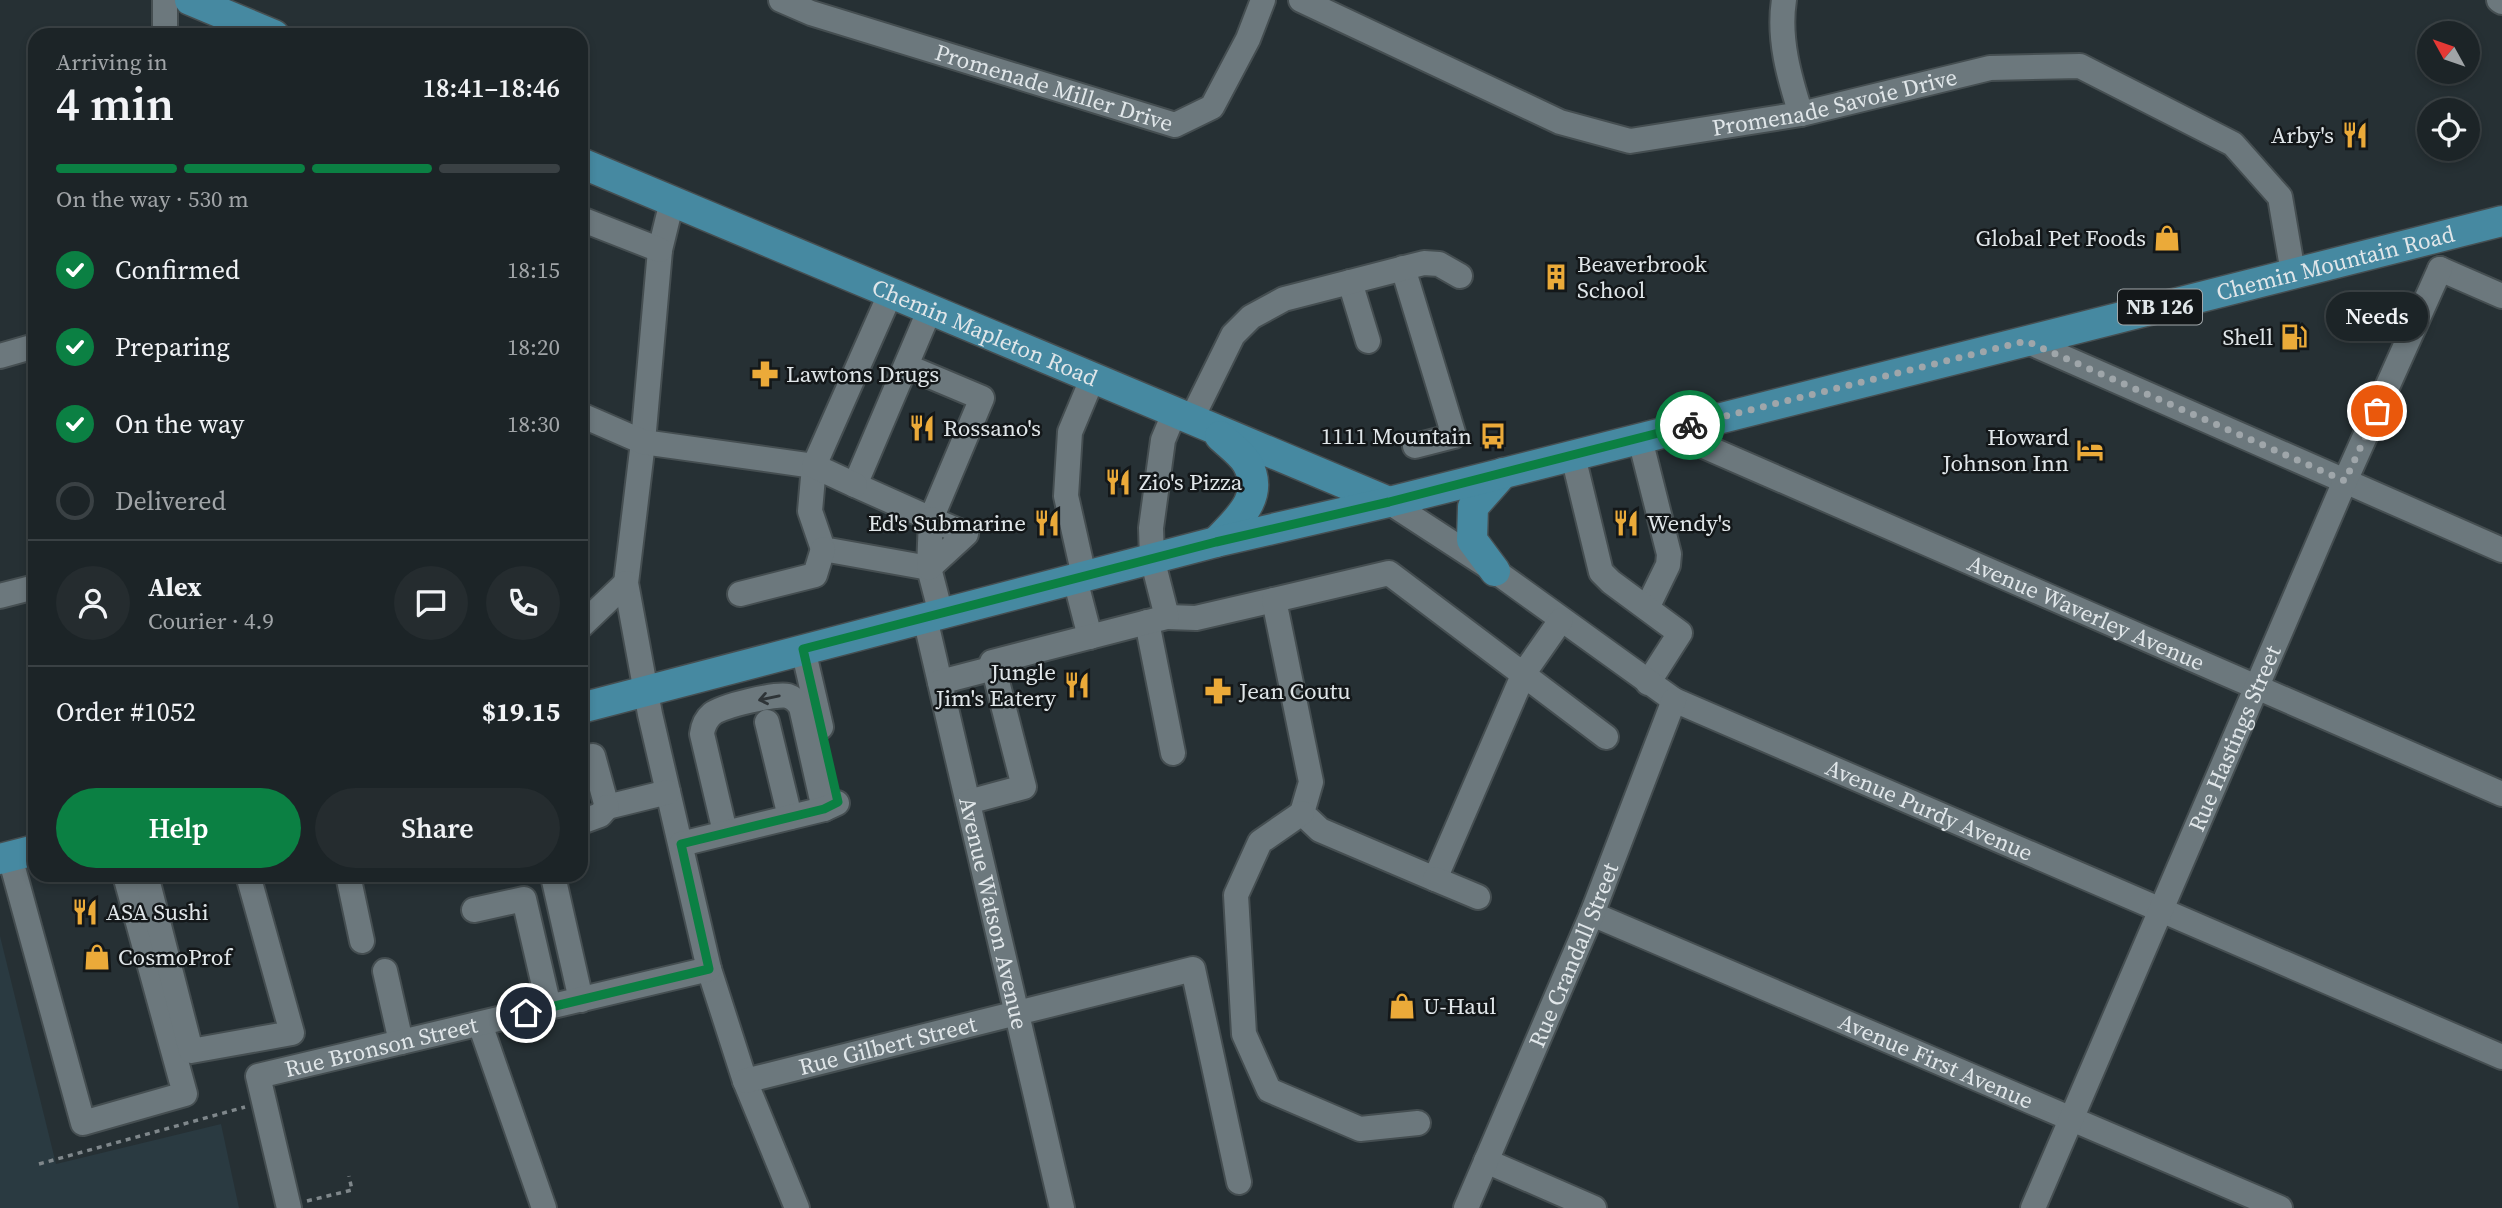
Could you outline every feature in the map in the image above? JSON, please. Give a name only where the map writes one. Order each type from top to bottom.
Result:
[{"type":"main road","points":[[190,0],[257,28]]},
{"type":"main road","name":"Chemin Mapleton Road","points":[[588,166],[1389,502]]},
{"type":"main road","name":"Chemin Mountain Road","points":[[588,706],[1152,558],[1389,502],[2502,221]]},
{"type":"main road","points":[[1193,418],[1247,463],[1254,485],[1248,508],[1216,542]]},
{"type":"main road","points":[[1495,571],[1472,540],[1473,507],[1503,473]]},
{"type":"street","points":[[164,28],[165,0]]},
{"type":"street","name":"Promenade Miller Drive","points":[[781,0],[811,13],[1175,125],[1212,107],[1248,39],[1263,0]]},
{"type":"street","name":"Promenade Savoie Drive","points":[[1301,0],[1560,122],[1630,141],[1801,114],[1990,68],[2080,66],[2233,144],[2280,197],[2293,272]]},
{"type":"street","points":[[1784,0],[1780,23],[1791,84],[1801,114]]},
{"type":"street","points":[[672,201],[660,250],[643,442],[626,583],[645,691],[709,969],[745,1081],[797,1208]]},
{"type":"street","points":[[588,222],[660,250]]},
{"type":"street","points":[[2432,239],[2440,269],[2502,296]]},
{"type":"street","points":[[1172,753],[1157,620],[1151,528],[1163,440],[1193,418],[1233,335],[1251,317],[1284,299],[1424,263],[1439,264],[1460,276]]},
{"type":"street","points":[[1404,268],[1454,436],[1415,446]]},
{"type":"street","name":"Rue Hastings Street","points":[[2033,1208],[2345,481],[2440,269]]},
{"type":"street","points":[[1350,282],[1368,341]]},
{"type":"street","points":[[740,594],[815,575],[823,549],[810,512],[814,466],[891,292]]},
{"type":"street","points":[[855,485],[930,309]]},
{"type":"street","points":[[2026,341],[2502,550]]},
{"type":"street","points":[[0,356],[28,348]]},
{"type":"street","points":[[906,366],[982,398],[931,519]]},
{"type":"street","points":[[1090,637],[1066,496],[1070,432],[1093,376]]},
{"type":"street","points":[[588,418],[643,442],[814,466],[966,534],[929,568],[823,549]]},
{"type":"street","name":"Avenue Waverley Avenue","points":[[1669,431],[2502,794]]},
{"type":"street","points":[[1640,439],[1669,554],[1663,575],[1647,608]]},
{"type":"street","points":[[1573,456],[1601,572],[1680,633],[1648,683]]},
{"type":"street","name":"Avenue Purdy Avenue","points":[[1389,502],[1495,571],[1674,700],[2502,1057]]},
{"type":"street","name":"Avenue Watson Avenue","points":[[931,519],[929,568],[940,682],[1062,1208]]},
{"type":"street","points":[[968,802],[1024,788],[992,662],[1157,620],[1196,618],[1389,573],[1606,737]]},
{"type":"street","points":[[1618,587],[1635,590],[1656,582],[1663,575]]},
{"type":"street","points":[[588,619],[626,583]]},
{"type":"street","points":[[0,596],[28,588]]},
{"type":"street","points":[[1275,600],[1311,782],[1302,813],[1260,842],[1236,895],[1244,1034],[1269,1090],[1360,1129],[1418,1123]]},
{"type":"street","points":[[1435,879],[1524,673],[1561,620]]},
{"type":"street","points":[[681,844],[824,809],[838,802],[803,649]]},
{"type":"street","points":[[940,682],[994,668]]},
{"type":"street","points":[[725,832],[702,734],[703,727],[707,719],[721,709],[768,698],[788,696],[801,707],[824,809]]},
{"type":"street","name":"Rue Crandall Street","points":[[1466,1208],[1592,914],[1674,700]]},
{"type":"street","points":[[766,722],[790,817]]},
{"type":"street","points":[[588,757],[593,756],[607,807]]},
{"type":"street","points":[[588,819],[600,815],[607,807],[668,792]]},
{"type":"street","points":[[1302,813],[1320,830],[1478,897]]},
{"type":"street","points":[[15,856],[83,1123],[185,1094],[127,882]]},
{"type":"street","points":[[147,882],[191,1051],[292,1033],[250,882]]},
{"type":"street","points":[[349,882],[362,942]]},
{"type":"street","points":[[554,882],[581,1000]]},
{"type":"street","points":[[474,910],[524,899],[549,1007]]},
{"type":"street","name":"Avenue First Avenue","points":[[1592,914],[2071,1121],[2280,1208]]},
{"type":"street","name":"Rue Gilbert Street","points":[[745,1081],[1193,968],[1239,1182]]},
{"type":"street","name":"Rue Bronson Street","points":[[264,1101],[258,1076],[709,969]]},
{"type":"street","points":[[385,971],[401,1042]]},
{"type":"street","points":[[480,1024],[544,1208]]},
{"type":"street","points":[[264,1101],[288,1207]]},
{"type":"street","points":[[1486,1161],[1594,1208]]},
{"type":"path","points":[[40,1164],[264,1101]]},
{"type":"path","points":[[288,1207],[352,1190],[349,1176]]},
{"type":"shaded area","points":[[0,936],[56,1164],[221,1124],[239,1208],[0,1208]]},
{"type":"way so far","points":[[1690,425],[2026,341],[2345,481],[2377,411]]},
{"type":"place","name":"Arby's","points":[[2355,135]]},
{"type":"place","name":"Global Pet Foods","points":[[2167,238]]},
{"type":"place","name":"Beaverbrook School","points":[[1556,277]]},
{"type":"place","name":"Shell","points":[[2294,337]]},
{"type":"place","name":"Lawtons Drugs","points":[[765,374]]},
{"type":"place","name":"Needs","points":[[2377,411]]},
{"type":"place","name":"Rossano's","points":[[922,428]]},
{"type":"place","name":"1111 Mountain","points":[[1493,436]]},
{"type":"place","name":"Howard Johnson Inn","points":[[2090,450]]},
{"type":"place","name":"Zio's Pizza","points":[[1118,482]]},
{"type":"place","name":"Ed's Submarine","points":[[1047,523]]},
{"type":"place","name":"Wendy's","points":[[1626,523]]},
{"type":"place","name":"Jungle Jim's Eatery","points":[[1077,685]]},
{"type":"place","name":"Jean Coutu","points":[[1218,691]]},
{"type":"place","name":"ASA Sushi","points":[[85,912]]},
{"type":"place","name":"CosmoProf","points":[[97,957]]},
{"type":"place","name":"U-Haul","points":[[1402,1006]]},
{"type":"route","points":[[526,1013],[709,969],[681,844],[824,809],[838,802],[803,649],[1216,542],[1389,502],[1690,425]]}]
